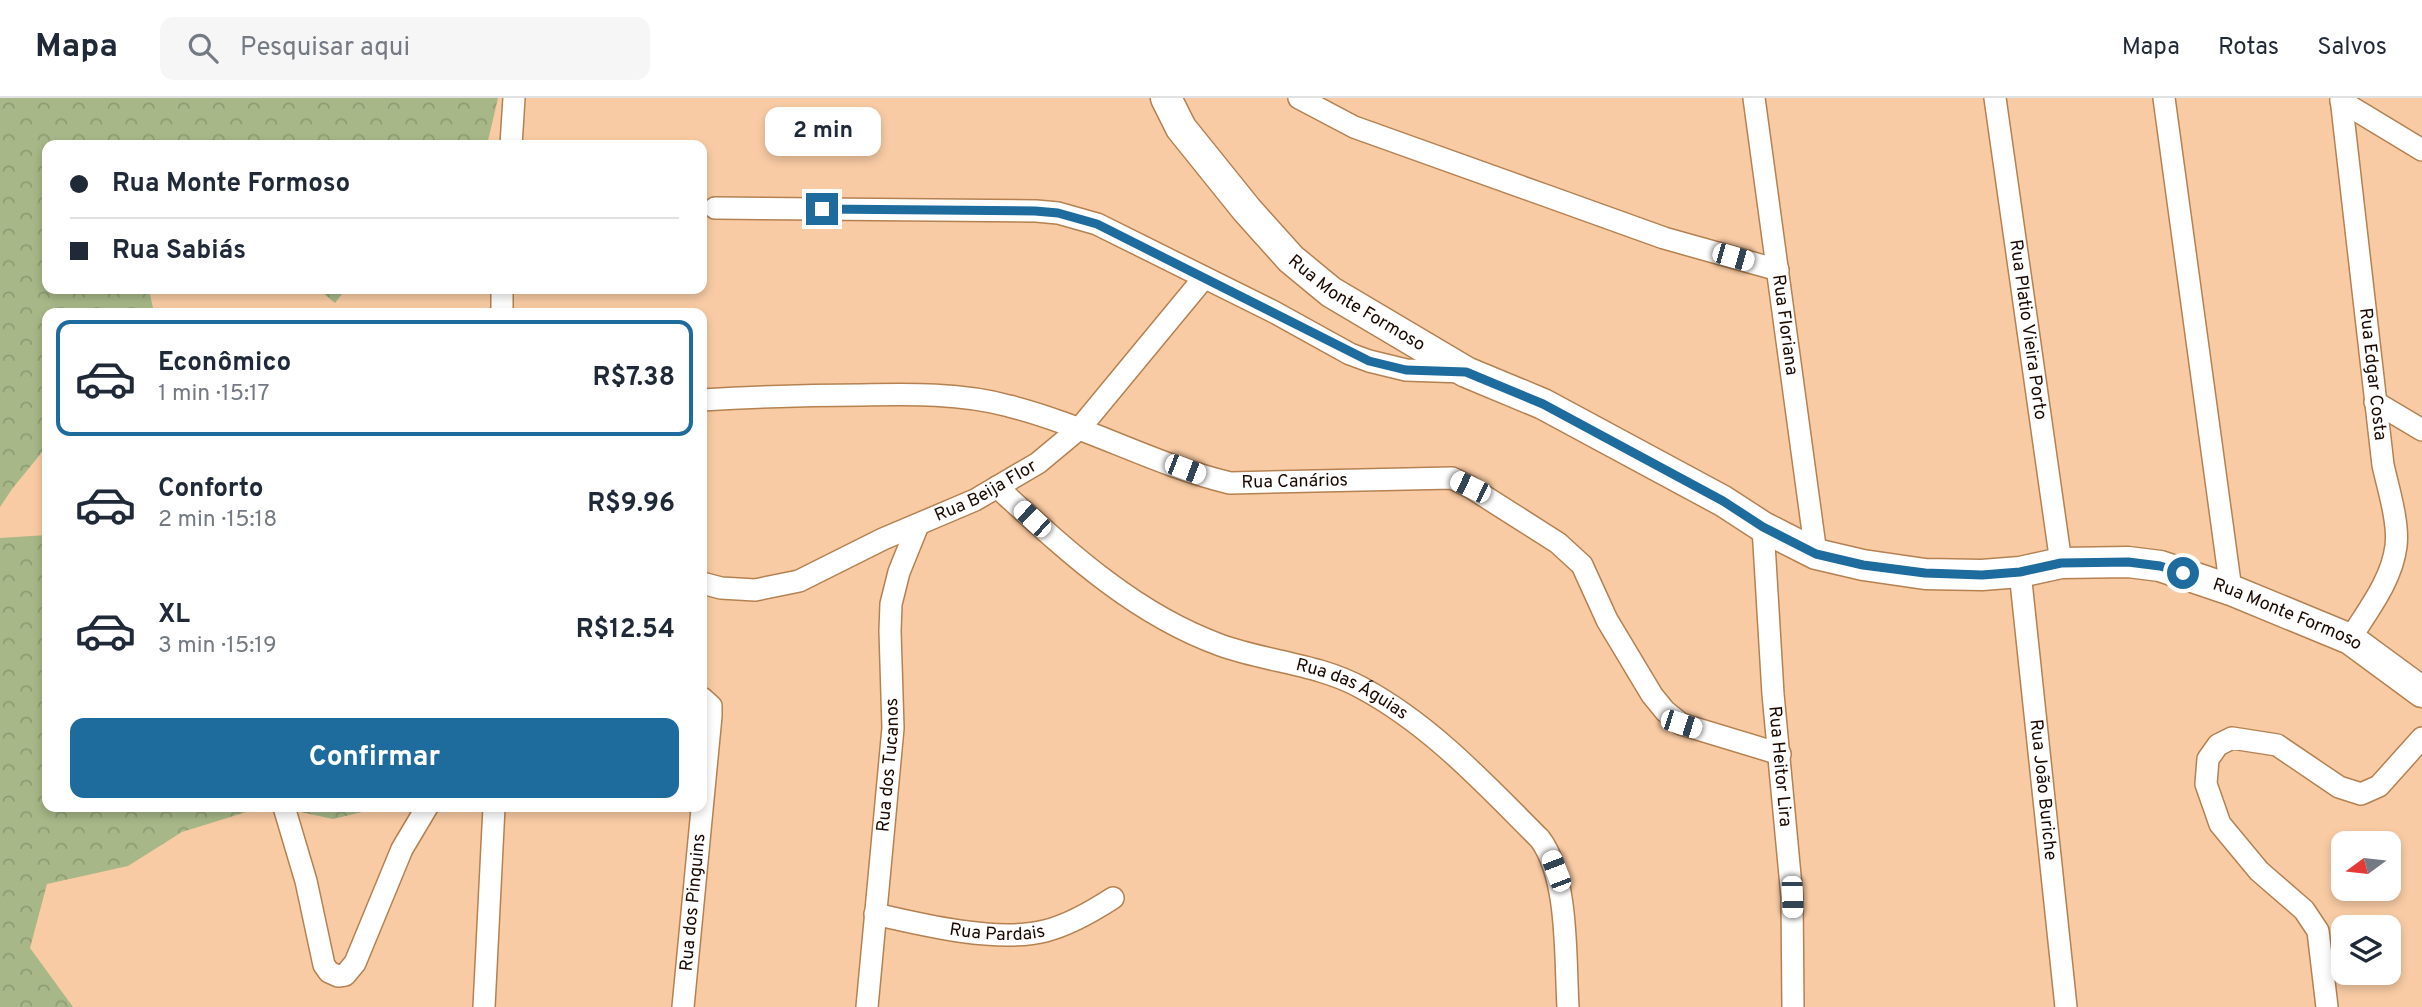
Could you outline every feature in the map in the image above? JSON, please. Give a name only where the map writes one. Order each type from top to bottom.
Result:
[{"type":"street","points":[[511,140],[514,98]]},
{"type":"street","name":"Rua Monte Formoso","points":[[1166,98],[1181,128],[1198,151],[1247,210],[1312,278],[1360,310],[1466,372],[1543,404],[1816,554],[1863,565],[1925,573],[1982,575],[2020,572],[2061,563],[2128,562],[2160,566],[2231,590],[2350,639],[2422,692]]},
{"type":"street","points":[[1299,98],[1354,127],[1664,238],[1778,270]]},
{"type":"street","name":"Rua Floriana","points":[[1754,98],[1816,554]]},
{"type":"street","name":"Rua Platio Vieira Porto","points":[[1994,98],[2061,563]]},
{"type":"street","points":[[2164,98],[2231,590]]},
{"type":"street","points":[[2341,100],[2422,150]]},
{"type":"street","name":"Rua Edgar Costa","points":[[2341,100],[2375,402],[2396,545],[2387,578],[2350,639]]},
{"type":"street","points":[[715,208],[1058,213],[1097,224],[1369,361],[1406,370],[1466,372]]},
{"type":"street","name":"Rua Beija Flor","points":[[707,584],[755,590],[799,581],[883,539],[975,500],[1048,457],[1080,428],[1203,279]]},
{"type":"street","name":"Rua Canários","points":[[707,400],[771,396],[943,396],[1006,405],[1080,428],[1206,477],[1230,483],[1452,478],[1558,542],[1582,565],[1607,620],[1652,695],[1665,711],[1681,724],[1780,754]]},
{"type":"street","points":[[2375,402],[2422,430]]},
{"type":"street","name":"Rua das Águias","points":[[997,487],[1067,551],[1143,608],[1185,631],[1224,646],[1340,677],[1364,688],[1410,718],[1466,765],[1549,851],[1561,893],[1568,1007]]},
{"type":"street","name":"Rua dos Tucanos","points":[[867,1007],[893,728],[891,611],[899,572],[918,525]]},
{"type":"street","name":"Rua Heitor Lira","points":[[1763,527],[1773,694],[1792,897],[1793,1007]]},
{"type":"street","name":"Rua João Buriche","points":[[2020,572],[2066,1007]]},
{"type":"street","points":[[2326,1007],[2318,931],[2304,910],[2259,871],[2220,824],[2206,783],[2208,760],[2218,745],[2232,738],[2265,742],[2277,745],[2339,787],[2361,794],[2379,786],[2422,738]]},
{"type":"street","points":[[285,812],[306,881],[324,965],[329,972],[338,976],[345,975],[355,963],[402,849],[424,812]]},
{"type":"street","points":[[484,1007],[494,812]]},
{"type":"street","name":"Rua dos Pinguins","points":[[683,1007],[699,812]]},
{"type":"street","name":"Rua Pardais","points":[[875,914],[951,929],[1002,934],[1033,933],[1066,923],[1113,898]]},
{"type":"green space","points":[[0,98],[498,98],[488,140],[42,140],[42,294],[150,294],[153,308],[42,308],[42,452],[0,507]]},
{"type":"green space","points":[[324,294],[342,294],[335,303]]},
{"type":"green space","points":[[42,535],[42,812],[246,812],[182,832],[128,866],[47,884],[30,948],[73,1007],[0,1007],[0,538]]},
{"type":"green space","points":[[300,812],[362,812],[333,819]]},
{"type":"route","points":[[822,209],[1035,211],[1058,213],[1097,224],[1273,312],[1350,354],[1406,370],[1466,372],[1543,404],[1816,554],[1863,565],[1925,573],[1982,575],[2020,572],[2061,563],[2128,562],[2160,566],[2183,573]]}]
